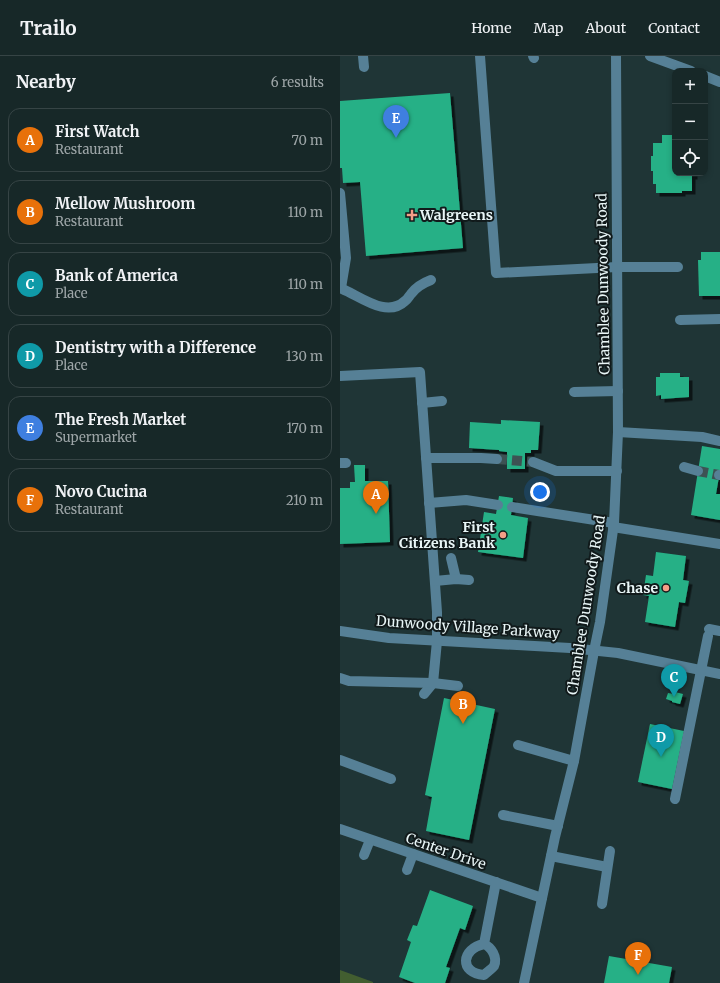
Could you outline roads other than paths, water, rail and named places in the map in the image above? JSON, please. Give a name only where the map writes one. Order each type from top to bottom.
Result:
[{"type":"street","points":[[363,56],[364,67]]},
{"type":"street","points":[[480,56],[496,273],[617,267],[678,267]]},
{"type":"street","name":"Chamblee Dunwoody Road","points":[[524,983],[558,826],[574,761],[600,622],[614,525],[618,432],[616,56]]},
{"type":"street","points":[[650,56],[683,68]]},
{"type":"street","points":[[708,77],[720,82]]},
{"type":"street","points":[[340,193],[346,258],[340,288],[378,306],[393,308],[406,300],[420,285],[431,280]]},
{"type":"street","points":[[680,320],[720,319]]},
{"type":"street","points":[[340,376],[420,372],[437,612],[437,641],[433,683],[424,694]]},
{"type":"street","points":[[574,392],[618,391]]},
{"type":"street","points":[[422,403],[442,401]]},
{"type":"street","points":[[618,432],[702,438],[720,441]]},
{"type":"street","points":[[426,458],[497,459]]},
{"type":"street","points":[[533,462],[556,471],[617,472]]},
{"type":"street","points":[[684,467],[698,471]]},
{"type":"street","points":[[429,503],[466,500],[498,505]]},
{"type":"street","points":[[512,507],[720,544]]},
{"type":"street","points":[[451,558],[456,579]]},
{"type":"street","points":[[435,581],[456,579],[469,580]]},
{"type":"street","name":"Dunwoody Village Parkway","points":[[340,631],[389,638],[570,648],[623,654],[720,674]]},
{"type":"street","points":[[675,799],[709,633],[720,631]]},
{"type":"street","points":[[340,678],[349,680],[433,683],[458,686]]},
{"type":"street","points":[[518,745],[574,761]]},
{"type":"street","points":[[340,760],[391,779]]},
{"type":"street","points":[[503,815],[558,826]]},
{"type":"street","name":"Center Drive","points":[[340,829],[542,898]]},
{"type":"street","points":[[364,855],[370,840]]},
{"type":"street","points":[[602,904],[610,851]]},
{"type":"street","points":[[407,870],[413,854]]},
{"type":"street","points":[[552,856],[607,867]]},
{"type":"street","points":[[484,944],[496,882]]},
{"type":"tunnel","points":[[497,459],[533,462]]},
{"type":"tunnel","points":[[698,471],[719,475]]},
{"type":"place","name":"The Fresh Market","points":[[396,138]]},
{"type":"place","name":"Walgreens","points":[[412,215]]},
{"type":"place","name":"First Watch","points":[[376,514]]},
{"type":"place","name":"First Citizens Bank","points":[[503,535]]},
{"type":"place","name":"Chase","points":[[666,588]]},
{"type":"place","name":"Bank of America","points":[[674,697]]},
{"type":"place","name":"Mellow Mushroom","points":[[463,724]]},
{"type":"place","name":"Dentistry with a Difference","points":[[661,757]]},
{"type":"place","name":"Novo Cucina","points":[[638,975]]}]
